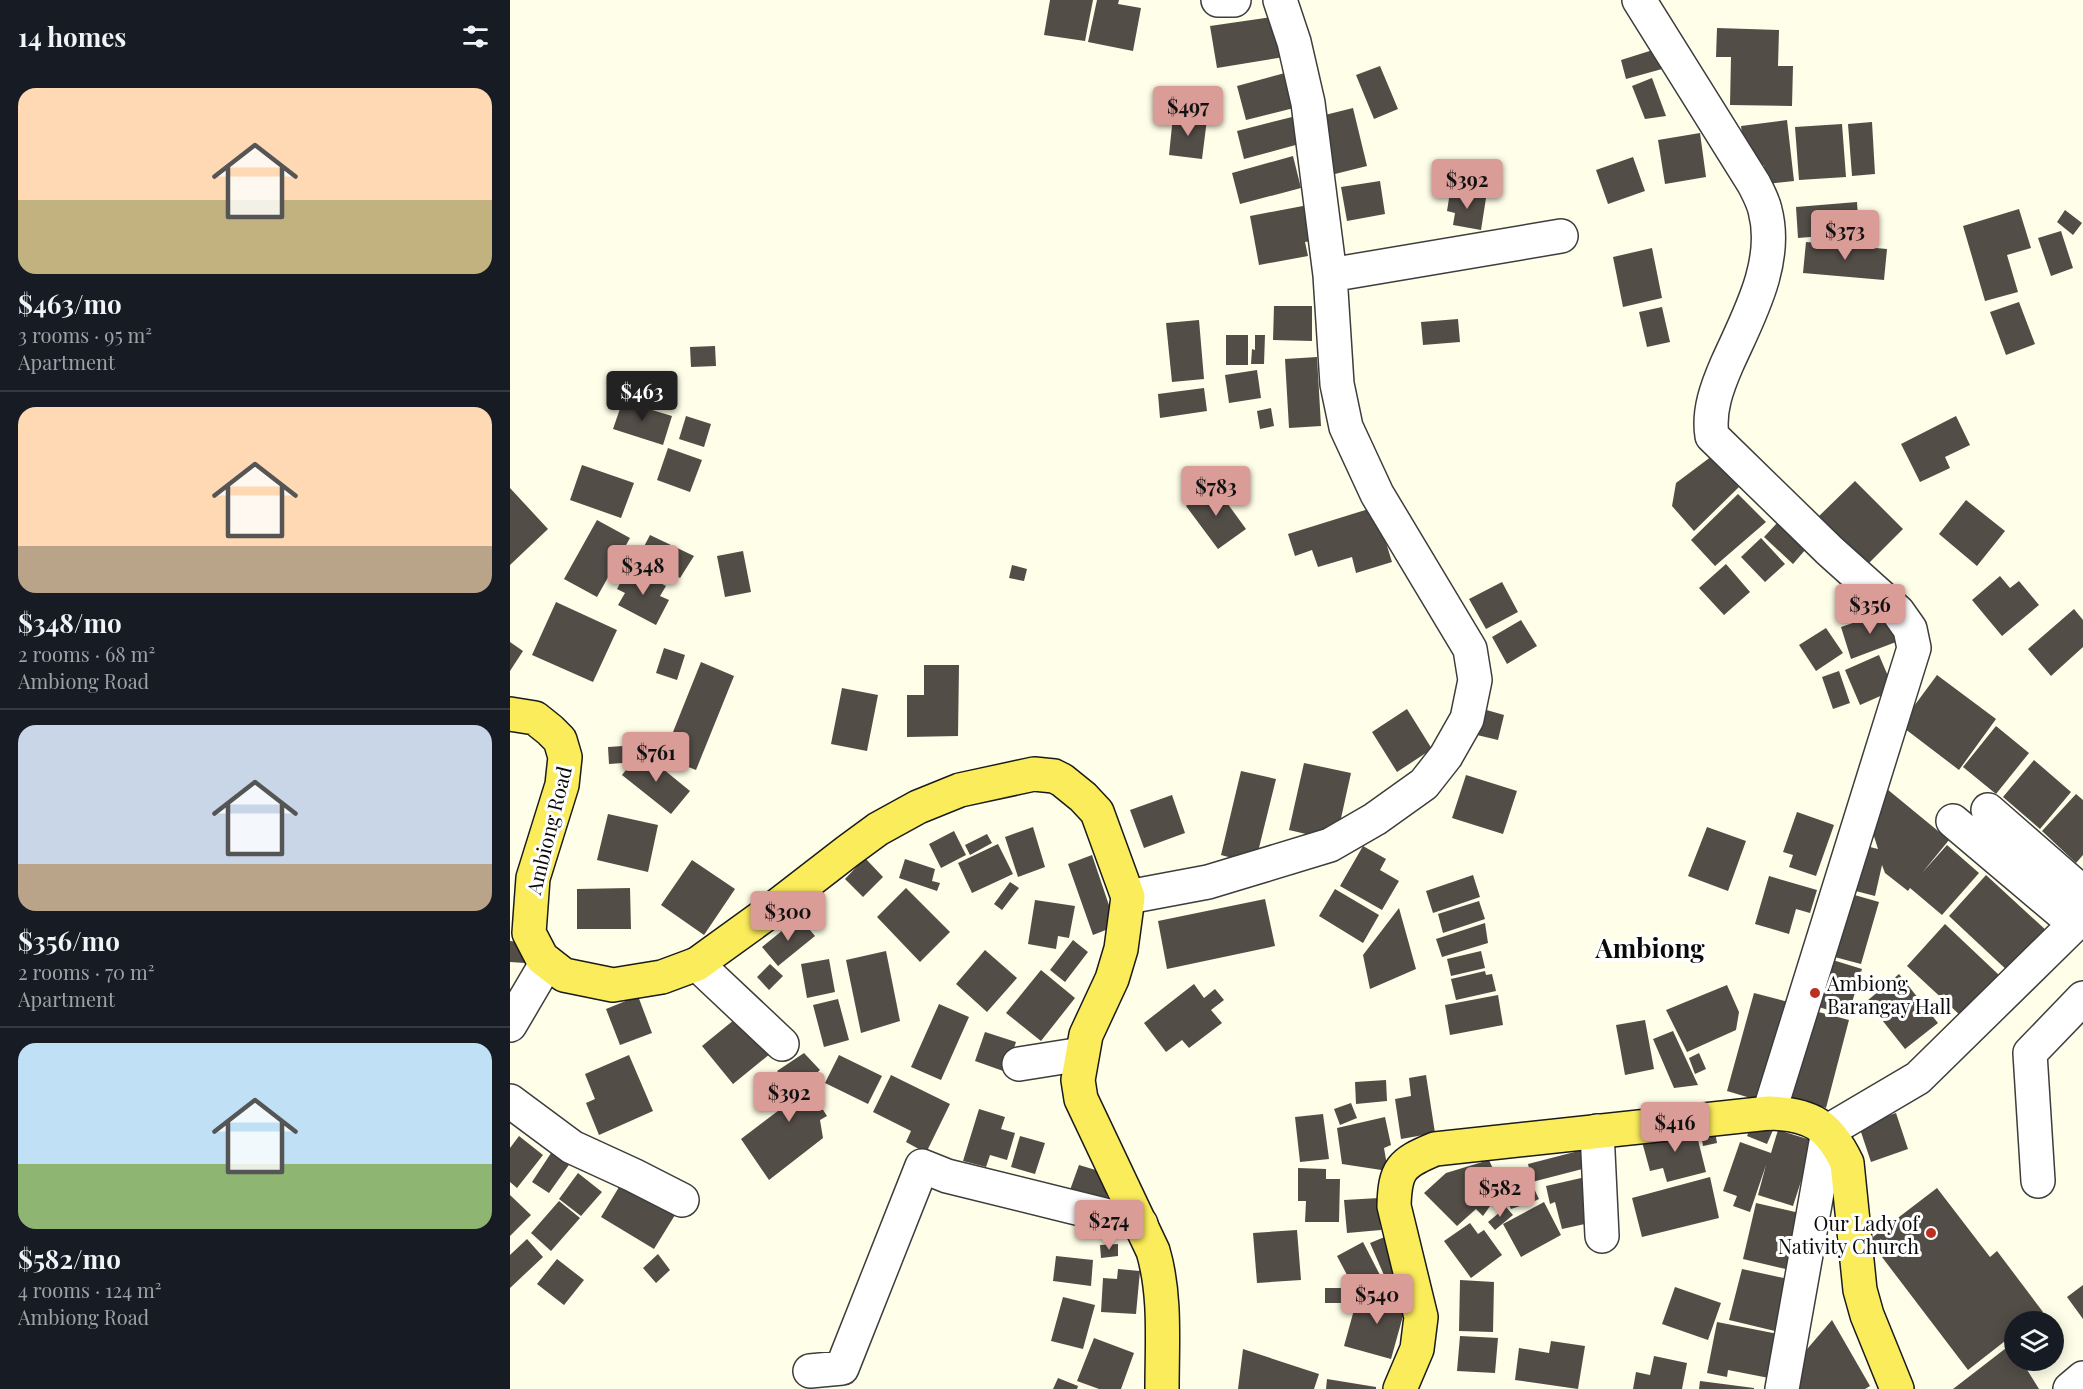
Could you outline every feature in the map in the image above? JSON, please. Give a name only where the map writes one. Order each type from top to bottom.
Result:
[{"type":"main road","name":"Ambiong Road","points":[[510,714],[535,718],[560,740],[565,757],[562,785],[533,878],[529,933],[542,958],[564,975],[613,985],[662,977],[697,963],[737,936],[878,829],[918,807],[960,790],[1034,774],[1054,776],[1083,797],[1096,812],[1128,897],[1121,950],[1113,979],[1086,1035],[1078,1080],[1081,1099],[1154,1251],[1162,1296],[1162,1389]]},
{"type":"main road","points":[[1400,1389],[1417,1349],[1421,1317],[1394,1206],[1394,1188],[1401,1168],[1413,1158],[1435,1149],[1769,1113],[1791,1113],[1812,1121],[1828,1131],[1847,1163],[1860,1290],[1867,1315],[1897,1389]]},
{"type":"street","points":[[1218,0],[1234,0]]},
{"type":"street","points":[[1128,897],[1208,882],[1330,845],[1375,819],[1424,784],[1446,756],[1467,719],[1475,680],[1470,649],[1377,494],[1346,427],[1337,384],[1330,275],[1308,103],[1294,42],[1280,0]]},
{"type":"street","points":[[1639,0],[1754,184],[1765,209],[1769,240],[1767,264],[1747,320],[1717,388],[1710,424],[1712,436],[1830,551],[1898,612],[1910,629],[1914,648],[1769,1113]]},
{"type":"street","points":[[1330,275],[1561,236]]},
{"type":"street","points":[[1989,810],[2079,924]]},
{"type":"street","points":[[1953,821],[2079,924]]},
{"type":"street","points":[[1782,1389],[1828,1131],[1918,1078],[2079,924]]},
{"type":"street","points":[[510,1025],[547,962]]},
{"type":"street","points":[[697,963],[782,1044]]},
{"type":"street","points":[[2038,1181],[2030,1053],[2083,998]]},
{"type":"street","points":[[1019,1064],[1082,1054]]},
{"type":"street","points":[[510,1101],[572,1147],[633,1174],[682,1200]]},
{"type":"street","points":[[1597,1131],[1602,1236]]},
{"type":"street","points":[[810,1371],[842,1368],[922,1166],[947,1176],[1141,1224]]},
{"type":"street","points":[[2070,1389],[2083,1378]]},
{"type":"building","points":[[1050,0],[1093,0],[1085,41],[1044,35]]},
{"type":"building","points":[[1097,0],[1119,0],[1118,4],[1141,8],[1133,51],[1088,42]]},
{"type":"building","points":[[1278,16],[1284,57],[1217,68],[1210,26]]},
{"type":"building","points":[[1717,28],[1779,30],[1778,66],[1793,66],[1792,106],[1730,105],[1731,57],[1716,57]]},
{"type":"building","points":[[1656,49],[1662,69],[1626,79],[1621,60]]},
{"type":"building","points":[[1380,66],[1398,109],[1374,119],[1356,75]]},
{"type":"building","points":[[1285,73],[1294,108],[1246,120],[1237,86]]},
{"type":"building","points":[[1652,78],[1666,116],[1645,119],[1632,86]]},
{"type":"building","points":[[1353,108],[1367,166],[1331,175],[1317,117]]},
{"type":"building","points":[[1173,116],[1207,119],[1202,159],[1169,155]]},
{"type":"building","points":[[1296,116],[1303,143],[1244,159],[1237,131]]},
{"type":"building","points":[[1787,120],[1794,181],[1766,184],[1764,165],[1746,168],[1741,126]]},
{"type":"building","points":[[1872,122],[1875,174],[1852,176],[1848,124]]},
{"type":"building","points":[[1842,124],[1846,177],[1799,180],[1795,127]]},
{"type":"building","points":[[1700,133],[1706,177],[1665,184],[1658,140]]},
{"type":"building","points":[[1293,156],[1301,188],[1240,204],[1232,173]]},
{"type":"building","points":[[1633,157],[1645,191],[1608,204],[1596,170]]},
{"type":"building","points":[[1380,181],[1385,214],[1347,221],[1341,187]]},
{"type":"building","points":[[1450,192],[1486,198],[1481,230],[1453,225],[1455,213],[1447,211]]},
{"type":"building","points":[[1857,202],[1859,233],[1798,238],[1796,207]]},
{"type":"building","points":[[1308,205],[1317,240],[1305,242],[1308,256],[1259,265],[1250,216]]},
{"type":"building","points":[[2019,209],[2031,248],[2007,255],[2018,292],[1985,301],[1963,226]]},
{"type":"building","points":[[2065,210],[2082,223],[2073,235],[2057,222]]},
{"type":"building","points":[[2061,231],[2073,268],[2051,276],[2038,238]]},
{"type":"building","points":[[1806,242],[1887,249],[1884,280],[1803,273]]},
{"type":"building","points":[[1652,248],[1662,298],[1623,307],[1613,257]]},
{"type":"building","points":[[2019,302],[2035,344],[2006,355],[1990,312]]},
{"type":"building","points":[[1274,306],[1312,306],[1312,341],[1273,340]]},
{"type":"building","points":[[1662,307],[1670,342],[1647,347],[1639,312]]},
{"type":"building","points":[[1458,319],[1460,342],[1423,345],[1421,322]]},
{"type":"building","points":[[1199,320],[1204,379],[1172,382],[1166,323]]},
{"type":"building","points":[[1226,335],[1248,335],[1248,365],[1226,365]]},
{"type":"building","points":[[1255,335],[1265,335],[1264,364],[1251,364],[1252,349],[1255,350]]},
{"type":"building","points":[[715,346],[716,366],[691,367],[690,347]]},
{"type":"building","points":[[1317,357],[1321,426],[1289,428],[1285,359]]},
{"type":"building","points":[[1257,370],[1261,398],[1229,403],[1225,375]]},
{"type":"building","points":[[1204,388],[1207,411],[1160,418],[1158,394]]},
{"type":"building","points":[[624,397],[640,402],[639,406],[672,416],[663,445],[613,429]]},
{"type":"building","points":[[1271,408],[1274,426],[1260,429],[1257,411]]},
{"type":"building","points":[[686,416],[711,424],[704,447],[679,439]]},
{"type":"building","points":[[1956,416],[1970,445],[1945,457],[1950,468],[1920,482],[1901,444]]},
{"type":"building","points":[[668,448],[702,460],[690,492],[657,480]]},
{"type":"building","points":[[1712,456],[1739,487],[1694,531],[1672,506],[1676,483]]},
{"type":"building","points":[[582,465],[634,483],[621,518],[570,500]]},
{"type":"building","points":[[1855,481],[1903,529],[1865,567],[1817,518]]},
{"type":"building","points":[[1214,485],[1246,529],[1218,549],[1186,506]]},
{"type":"building","points":[[510,488],[548,529],[510,565]]},
{"type":"building","points":[[1738,494],[1766,522],[1715,566],[1691,540]]},
{"type":"building","points":[[1966,500],[2005,531],[1977,566],[1939,534]]},
{"type":"building","points":[[1375,507],[1392,562],[1356,573],[1352,557],[1318,567],[1312,550],[1295,556],[1288,534]]},
{"type":"building","points":[[597,520],[630,538],[597,597],[564,579]]},
{"type":"building","points":[[1778,522],[1806,549],[1793,564],[1764,537]]},
{"type":"building","points":[[650,535],[694,556],[680,578],[638,558]]},
{"type":"building","points":[[1761,538],[1785,564],[1765,582],[1741,557]]},
{"type":"building","points":[[743,551],[751,592],[725,597],[717,556]]},
{"type":"building","points":[[1726,564],[1750,592],[1724,615],[1699,588]]},
{"type":"building","points":[[1012,565],[1027,569],[1024,581],[1009,578]]},
{"type":"building","points":[[629,566],[666,586],[660,596],[669,600],[656,625],[618,605],[625,593],[617,589]]},
{"type":"building","points":[[2000,576],[2010,588],[2019,581],[2039,605],[2002,636],[1972,600]]},
{"type":"building","points":[[1502,582],[1518,612],[1486,629],[1469,599]]},
{"type":"building","points":[[556,602],[617,630],[593,682],[532,655]]},
{"type":"building","points":[[2074,609],[2083,620],[2083,647],[2051,676],[2028,649]]},
{"type":"building","points":[[1882,613],[1904,639],[1851,659],[1841,627]]},
{"type":"building","points":[[1521,620],[1537,646],[1507,664],[1492,637]]},
{"type":"building","points":[[1826,628],[1843,653],[1816,671],[1799,645]]},
{"type":"building","points":[[510,642],[523,651],[510,671]]},
{"type":"building","points":[[664,648],[685,655],[677,680],[656,673]]},
{"type":"building","points":[[1879,655],[1894,690],[1860,705],[1845,670]]},
{"type":"building","points":[[701,662],[734,676],[696,770],[663,757]]},
{"type":"building","points":[[924,665],[959,665],[958,736],[907,737],[907,695],[924,695]]},
{"type":"building","points":[[1839,671],[1850,703],[1833,709],[1822,677]]},
{"type":"building","points":[[1937,675],[1996,719],[1959,770],[1900,725]]},
{"type":"building","points":[[842,688],[878,695],[867,751],[831,744]]},
{"type":"building","points":[[1407,709],[1432,749],[1397,772],[1372,732]]},
{"type":"building","points":[[1483,709],[1504,715],[1498,740],[1477,735]]},
{"type":"building","points":[[1996,726],[2029,753],[1996,794],[1963,767]]},
{"type":"building","points":[[623,746],[623,763],[609,764],[608,747]]},
{"type":"building","points":[[641,751],[690,791],[671,814],[622,775]]},
{"type":"building","points":[[2034,760],[2071,792],[2040,829],[2003,797]]},
{"type":"building","points":[[1304,763],[1351,773],[1336,841],[1289,830]]},
{"type":"building","points":[[1241,771],[1276,779],[1255,864],[1221,855]]},
{"type":"building","points":[[1466,775],[1517,791],[1503,834],[1452,818]]},
{"type":"building","points":[[1887,789],[1949,840],[1922,873],[1947,845],[1979,873],[1942,915],[1910,888],[1908,891],[1885,873],[1882,865],[1875,896],[1848,889],[1858,844],[1878,849],[1872,830]]},
{"type":"building","points":[[2076,794],[2083,800],[2083,855],[2076,863],[2042,831]]},
{"type":"building","points":[[1172,795],[1185,833],[1144,848],[1130,810]]},
{"type":"building","points":[[1797,812],[1834,825],[1816,876],[1789,867],[1793,855],[1783,852]]},
{"type":"building","points":[[608,814],[658,825],[648,872],[597,860]]},
{"type":"building","points":[[1033,827],[1045,867],[1018,877],[1005,837]]},
{"type":"building","points":[[1707,827],[1746,841],[1728,891],[1688,876]]},
{"type":"building","points":[[954,831],[966,855],[941,868],[929,844]]},
{"type":"building","points":[[987,834],[992,843],[970,855],[965,845]]},
{"type":"building","points":[[998,844],[1013,874],[972,893],[958,863]]},
{"type":"building","points":[[1363,846],[1386,859],[1380,870],[1399,881],[1382,910],[1340,886]]},
{"type":"building","points":[[1092,855],[1116,926],[1093,935],[1068,864]]},
{"type":"building","points":[[865,858],[883,877],[863,897],[845,879]]},
{"type":"building","points":[[905,859],[935,869],[932,881],[940,883],[937,891],[899,878]]},
{"type":"building","points":[[692,860],[735,889],[704,935],[661,905]]},
{"type":"building","points":[[1473,875],[1480,897],[1433,913],[1426,891]]},
{"type":"building","points":[[1986,875],[2048,932],[2010,973],[1949,916]]},
{"type":"building","points":[[1769,876],[1817,890],[1810,913],[1796,909],[1789,934],[1755,924]]},
{"type":"building","points":[[1010,882],[1019,888],[1002,910],[994,904]]},
{"type":"building","points":[[630,888],[631,929],[577,929],[577,889]]},
{"type":"building","points":[[906,888],[950,932],[920,962],[877,917]]},
{"type":"building","points":[[1335,889],[1379,915],[1363,943],[1319,916]]},
{"type":"building","points":[[1844,892],[1879,902],[1861,964],[1827,955]]},
{"type":"building","points":[[1265,899],[1275,946],[1167,969],[1158,921]]},
{"type":"building","points":[[1035,900],[1075,906],[1069,938],[1058,936],[1056,949],[1028,944]]},
{"type":"building","points":[[1479,901],[1485,919],[1443,933],[1438,914]]},
{"type":"building","points":[[1399,908],[1416,969],[1370,989],[1363,955]]},
{"type":"building","points":[[799,917],[815,936],[778,966],[762,947]]},
{"type":"building","points":[[1485,923],[1488,943],[1442,957],[1436,939]]},
{"type":"building","points":[[1945,924],[1999,975],[1961,1016],[1907,966]]},
{"type":"building","points":[[1073,940],[1088,952],[1065,982],[1050,970]]},
{"type":"building","points":[[510,941],[527,943],[525,963],[510,962]]},
{"type":"building","points":[[985,950],[1017,978],[987,1012],[956,984]]},
{"type":"building","points":[[886,951],[900,1021],[861,1033],[846,960]]},
{"type":"building","points":[[1481,951],[1485,968],[1451,976],[1447,959]]},
{"type":"building","points":[[1823,957],[1862,969],[1848,1016],[1809,1004]]},
{"type":"building","points":[[829,959],[835,992],[807,998],[801,964]]},
{"type":"building","points":[[770,964],[783,976],[769,990],[757,977]]},
{"type":"building","points":[[1041,970],[1075,998],[1041,1041],[1006,1013]]},
{"type":"building","points":[[1485,971],[1486,975],[1492,974],[1496,991],[1456,1000],[1451,979]]},
{"type":"building","points":[[1899,974],[1938,1023],[1905,1049],[1867,1001]]},
{"type":"building","points":[[1194,984],[1204,998],[1215,989],[1224,1000],[1211,1010],[1222,1023],[1189,1048],[1182,1040],[1166,1052],[1144,1023]]},
{"type":"building","points":[[1727,985],[1739,1012],[1736,1030],[1687,1052],[1666,1010]]},
{"type":"building","points":[[1754,993],[1792,1003],[1764,1102],[1727,1091]]},
{"type":"building","points":[[1498,995],[1503,1025],[1450,1035],[1445,1005]]},
{"type":"building","points":[[638,996],[652,1033],[620,1045],[606,1009]]},
{"type":"building","points":[[838,999],[849,1040],[824,1047],[813,1005]]},
{"type":"building","points":[[939,1004],[969,1017],[941,1080],[911,1067]]},
{"type":"building","points":[[1807,1009],[1849,1020],[1826,1108],[1784,1097]]},
{"type":"building","points":[[745,1011],[776,1049],[733,1084],[702,1046]]},
{"type":"building","points":[[1645,1020],[1654,1069],[1625,1075],[1616,1025]]},
{"type":"building","points":[[1673,1031],[1698,1085],[1674,1088],[1653,1039]]},
{"type":"building","points":[[985,1032],[1016,1042],[1006,1072],[975,1061]]},
{"type":"building","points":[[804,1053],[820,1070],[806,1083],[827,1116],[820,1120],[823,1138],[769,1180],[741,1139],[799,1095],[777,1071]]},
{"type":"building","points":[[1699,1053],[1706,1069],[1695,1074],[1689,1058]]},
{"type":"building","points":[[629,1055],[653,1111],[599,1135],[586,1103],[595,1099],[585,1074]]},
{"type":"building","points":[[839,1055],[882,1076],[868,1104],[825,1083]]},
{"type":"building","points":[[891,1075],[950,1104],[926,1153],[906,1142],[911,1131],[873,1112]]},
{"type":"building","points":[[1426,1075],[1435,1133],[1401,1139],[1395,1099],[1411,1096],[1409,1078]]},
{"type":"building","points":[[1386,1080],[1387,1101],[1356,1104],[1355,1082]]},
{"type":"building","points":[[1351,1103],[1357,1118],[1340,1125],[1334,1109]]},
{"type":"building","points":[[979,1109],[1005,1117],[1001,1129],[1015,1133],[1007,1160],[990,1155],[986,1167],[963,1161]]},
{"type":"building","points":[[1896,1113],[1908,1149],[1871,1162],[1859,1126]]},
{"type":"building","points":[[1323,1114],[1329,1159],[1300,1162],[1295,1117]]},
{"type":"building","points":[[1385,1117],[1391,1145],[1384,1148],[1388,1171],[1342,1164],[1337,1128]]},
{"type":"building","points":[[1754,1121],[1776,1123],[1767,1144],[1747,1136]]},
{"type":"building","points":[[1694,1124],[1706,1172],[1667,1182],[1663,1168],[1650,1171],[1641,1138]]},
{"type":"building","points":[[1714,1126],[1717,1143],[1703,1146],[1700,1128]]},
{"type":"building","points":[[1778,1130],[1814,1141],[1793,1206],[1758,1195],[1766,1165],[1750,1212],[1733,1206],[1737,1196],[1723,1191],[1740,1142],[1771,1153]]},
{"type":"building","points":[[519,1136],[543,1155],[517,1188],[510,1182],[510,1148]]},
{"type":"building","points":[[1020,1136],[1045,1143],[1035,1174],[1011,1167]]},
{"type":"building","points":[[1590,1148],[1594,1166],[1532,1182],[1528,1164]]},
{"type":"building","points":[[553,1150],[571,1162],[549,1193],[532,1182]]},
{"type":"building","points":[[1489,1160],[1502,1189],[1483,1216],[1476,1209],[1457,1226],[1424,1193],[1446,1173]]},
{"type":"building","points":[[1079,1165],[1099,1171],[1108,1199],[1070,1190]]},
{"type":"building","points":[[1298,1168],[1326,1169],[1326,1179],[1340,1179],[1339,1222],[1305,1222],[1306,1201],[1298,1201]]},
{"type":"building","points":[[1526,1172],[1539,1199],[1526,1205],[1513,1178]]},
{"type":"building","points":[[578,1173],[602,1192],[581,1216],[559,1199]]},
{"type":"building","points":[[1590,1176],[1594,1222],[1562,1229],[1555,1202],[1550,1204],[1546,1186]]},
{"type":"building","points":[[1710,1177],[1719,1218],[1642,1237],[1632,1198]]},
{"type":"building","points":[[622,1182],[675,1215],[654,1249],[601,1217]]},
{"type":"building","points":[[1937,1188],[1990,1257],[1997,1251],[2042,1311],[2004,1311],[2004,1342],[1968,1370],[1869,1240]]},
{"type":"building","points":[[510,1195],[531,1215],[510,1236]]},
{"type":"building","points":[[1520,1197],[1523,1205],[1511,1209],[1508,1202]]},
{"type":"building","points":[[1379,1198],[1381,1230],[1347,1233],[1344,1200]]},
{"type":"building","points":[[559,1201],[580,1218],[551,1251],[531,1233]]},
{"type":"building","points":[[1544,1202],[1561,1235],[1521,1257],[1503,1224]]},
{"type":"building","points":[[1756,1203],[1804,1214],[1790,1270],[1743,1259]]},
{"type":"building","points":[[1506,1207],[1513,1215],[1495,1230],[1488,1222]]},
{"type":"building","points":[[1470,1223],[1478,1234],[1484,1230],[1502,1255],[1471,1278],[1444,1241]]},
{"type":"building","points":[[1297,1230],[1301,1280],[1257,1283],[1253,1233]]},
{"type":"building","points":[[1387,1236],[1407,1282],[1390,1289],[1370,1243]]},
{"type":"building","points":[[527,1239],[543,1257],[510,1288],[510,1255]]},
{"type":"building","points":[[1363,1242],[1381,1277],[1355,1290],[1337,1256]]},
{"type":"building","points":[[1118,1244],[1118,1256],[1101,1258],[1100,1245]]},
{"type":"building","points":[[658,1254],[670,1270],[656,1283],[643,1268]]},
{"type":"building","points":[[1056,1256],[1093,1260],[1091,1286],[1053,1281]]},
{"type":"building","points":[[557,1259],[584,1280],[564,1305],[537,1284]]},
{"type":"building","points":[[1118,1269],[1140,1271],[1136,1314],[1101,1312],[1103,1278],[1117,1279]]},
{"type":"building","points":[[1742,1269],[1788,1279],[1775,1331],[1729,1320]]},
{"type":"building","points":[[1460,1280],[1494,1282],[1493,1332],[1459,1331]]},
{"type":"building","points":[[2083,1285],[2083,1319],[2067,1297]]},
{"type":"building","points":[[1675,1287],[1721,1303],[1708,1340],[1662,1324]]},
{"type":"building","points":[[1325,1288],[1343,1288],[1343,1303],[1325,1303]]},
{"type":"building","points":[[1384,1291],[1408,1298],[1391,1359],[1344,1346],[1357,1299],[1379,1306]]},
{"type":"building","points":[[1063,1297],[1095,1305],[1083,1349],[1051,1341]]},
{"type":"building","points":[[1832,1320],[1870,1386],[1865,1389],[1792,1389],[1796,1362]]},
{"type":"building","points":[[1717,1322],[1778,1334],[1769,1378],[1728,1370],[1727,1377],[1707,1373]]},
{"type":"building","points":[[1460,1336],[1498,1338],[1495,1373],[1457,1371]]},
{"type":"building","points":[[1094,1338],[1134,1353],[1121,1389],[1099,1389],[1077,1381]]},
{"type":"building","points":[[1551,1341],[1585,1346],[1578,1389],[1515,1380],[1519,1348],[1549,1353]]},
{"type":"building","points":[[1243,1349],[1319,1374],[1314,1389],[1238,1389]]},
{"type":"building","points":[[2004,1350],[2004,1371],[2028,1371],[2039,1389],[1953,1389]]},
{"type":"building","points":[[1654,1356],[1687,1363],[1682,1389],[1633,1389],[1636,1372],[1650,1375]]},
{"type":"building","points":[[1058,1378],[1078,1386],[1077,1389],[1053,1389]]},
{"type":"building","points":[[1327,1379],[1376,1387],[1376,1389],[1326,1389]]},
{"type":"building","points":[[1700,1381],[1754,1388],[1754,1389],[1699,1389]]},
{"type":"place","name":"Ambiong Barangay Hall","points":[[1815,993]]},
{"type":"place","name":"Our Lady of Nativity Church","points":[[1931,1233]]},
{"type":"district","name":"Ambiong","points":[[1650,947]]}]
